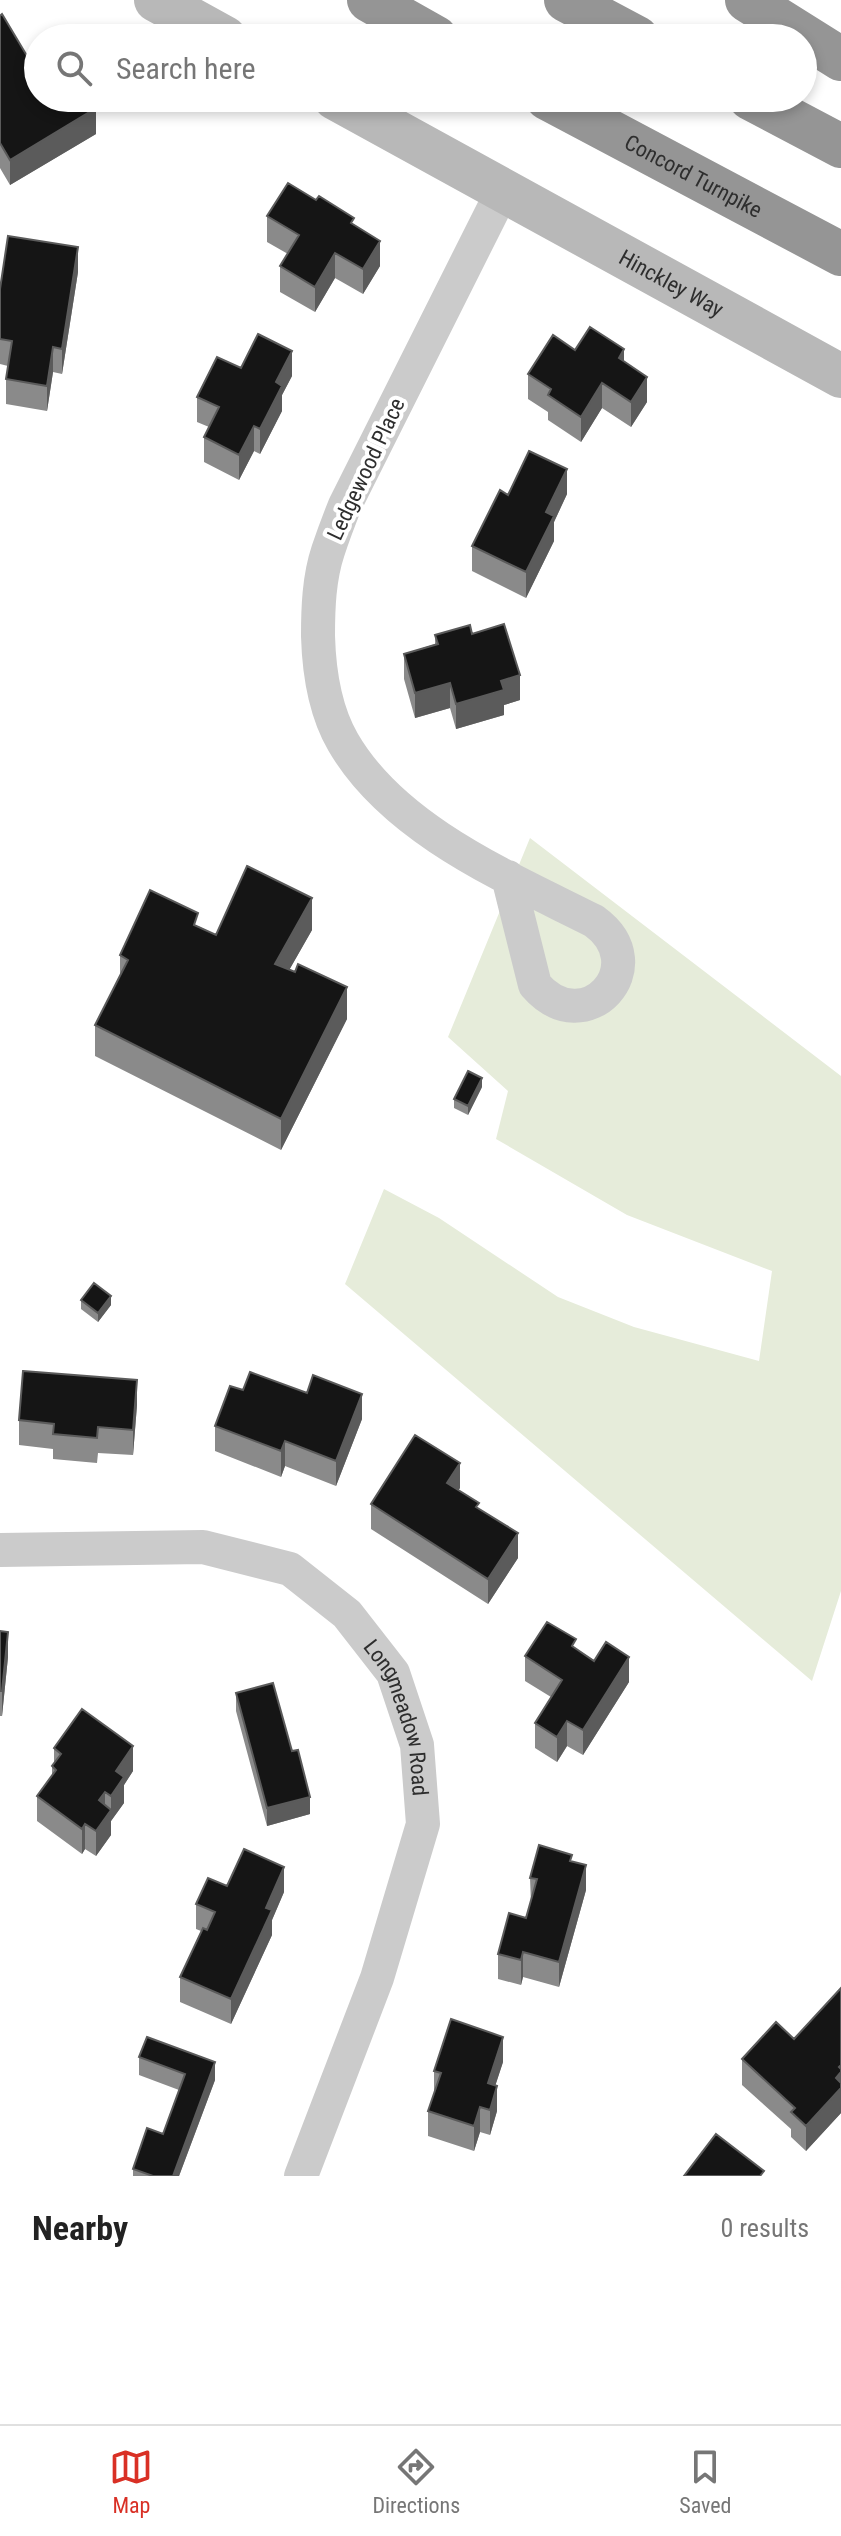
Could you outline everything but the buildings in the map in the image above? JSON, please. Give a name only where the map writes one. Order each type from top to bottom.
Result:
[{"type":"highway","points":[[369,0],[411,24]]},
{"type":"highway","points":[[566,0],[611,24]]},
{"type":"highway","points":[[747,0],[785,24]]},
{"type":"highway","points":[[817,44],[841,59]]},
{"type":"highway","name":"Concord Turnpike","points":[[573,112],[841,254]]},
{"type":"highway","points":[[777,112],[841,146]]},
{"type":"main road","points":[[156,0],[200,24]]},
{"type":"main road","points":[[361,112],[503,190]]},
{"type":"main road","name":"Hinckley Way","points":[[503,190],[841,376]]},
{"type":"street","name":"Ledgewood Place","points":[[503,190],[345,505],[327,554],[318,618],[319,657],[326,701],[342,741],[370,780],[438,837],[508,877]]},
{"type":"street","name":"Longmeadow Road","points":[[0,1550],[203,1547],[290,1569],[347,1614],[393,1673],[417,1745],[423,1824],[377,1978],[301,2176]]},
{"type":"green space","points":[[530,838],[841,1076],[841,1591],[812,1681],[345,1284],[384,1189],[439,1218],[558,1297],[634,1327],[759,1361],[772,1271],[627,1215],[496,1139],[508,1091],[448,1037]]}]
